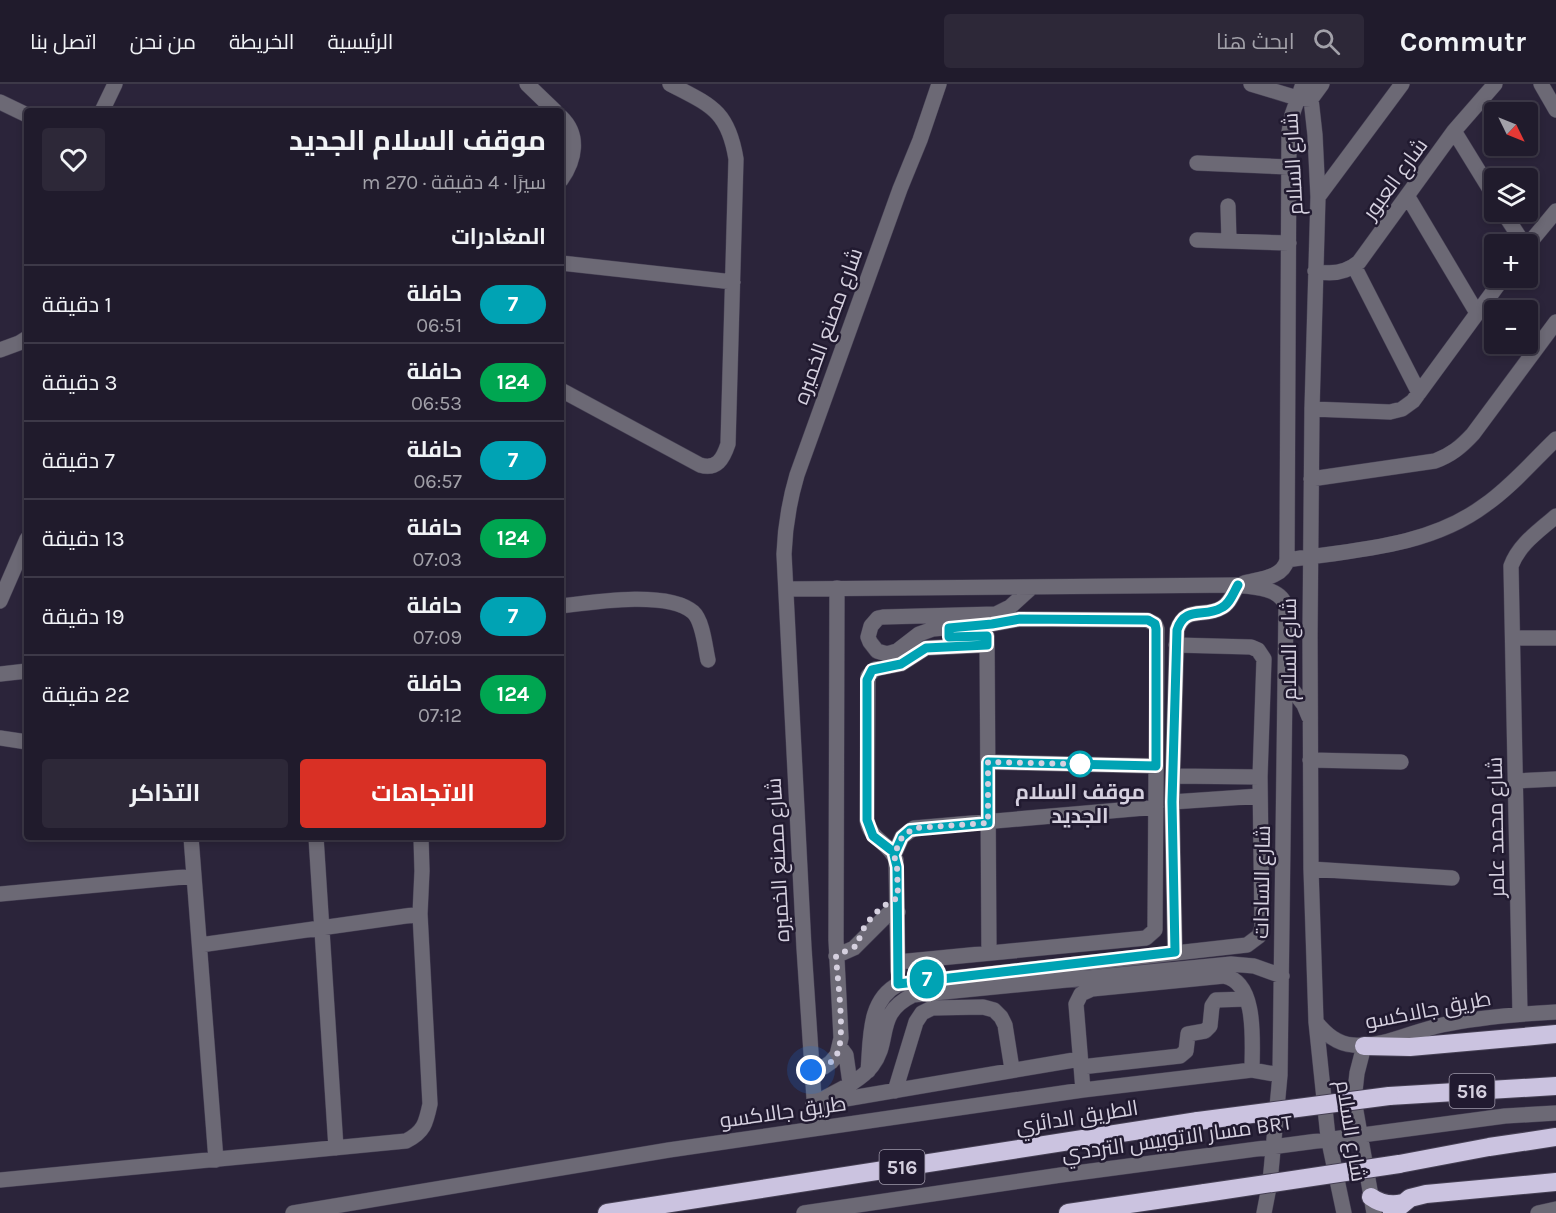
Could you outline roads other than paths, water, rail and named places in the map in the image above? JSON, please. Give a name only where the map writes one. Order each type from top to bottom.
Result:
[{"type":"highway","points":[[1364,1046],[1410,1047],[1556,1034]]},
{"type":"highway","name":"الطريق الدائري","points":[[607,1213],[1198,1121],[1389,1096],[1556,1086]]},
{"type":"highway","points":[[1068,1213],[1399,1164],[1556,1137]]},
{"type":"highway","points":[[1372,1205],[1396,1205],[1398,1208],[1426,1194],[1556,1182]]},
{"type":"street","points":[[103,108],[115,84]]},
{"type":"street","points":[[527,84],[552,108]]},
{"type":"street","points":[[564,392],[700,465],[712,467],[719,462],[728,444],[736,159],[733,140],[726,122],[715,110],[702,99],[670,84]]},
{"type":"street","name":"شارع مصنع الخميره","points":[[816,1128],[786,589],[785,528],[797,475],[939,84]]},
{"type":"street","points":[[1251,84],[1304,91],[1322,84]]},
{"type":"street","points":[[1318,197],[1402,84]]},
{"type":"street","name":"شارع العبور","points":[[1354,266],[1408,197],[1454,131],[1495,84]]},
{"type":"street","points":[[1541,84],[1556,110]]},
{"type":"street","name":"شارع السلام","points":[[1238,585],[1278,574],[1285,568],[1287,560],[1289,132],[1304,91]]},
{"type":"street","name":"شارع السلام","points":[[1304,91],[1316,145],[1318,197],[1312,409],[1310,720],[1311,869],[1316,1022],[1329,1137],[1344,1213]]},
{"type":"street","points":[[0,102],[24,114]]},
{"type":"street","points":[[564,120],[574,138],[574,154],[564,174]]},
{"type":"street","points":[[1454,131],[1484,180]]},
{"type":"street","points":[[1197,163],[1289,167]]},
{"type":"street","points":[[1408,197],[1477,314]]},
{"type":"street","points":[[1228,206],[1229,241]]},
{"type":"street","points":[[1535,234],[1556,211]]},
{"type":"street","points":[[1197,240],[1289,243]]},
{"type":"street","points":[[564,263],[733,282]]},
{"type":"street","points":[[1315,272],[1335,273],[1354,266],[1419,393]]},
{"type":"street","points":[[1312,409],[1390,412],[1402,409],[1413,401],[1496,288]]},
{"type":"street","points":[[1311,479],[1435,461],[1449,455],[1473,434],[1556,322]]},
{"type":"street","points":[[0,350],[24,340]]},
{"type":"street","points":[[1287,560],[1408,540],[1436,532],[1487,505],[1556,439]]},
{"type":"street","name":"شارع محمد عامر","points":[[1520,1014],[1511,566],[1522,546],[1556,516]]},
{"type":"street","points":[[0,600],[24,546]]},
{"type":"street","points":[[786,589],[1238,585]]},
{"type":"street","points":[[1175,952],[1172,802],[1177,630],[1185,617],[1224,607],[1238,585]]},
{"type":"street","name":"شارع السادات","points":[[1238,585],[1277,593],[1285,602],[1286,680],[1280,1076],[1270,1182],[1264,1213]]},
{"type":"street","points":[[990,639],[949,632],[926,631],[913,637],[892,653],[882,654],[877,651],[868,637],[870,626],[878,618],[996,614],[1010,608],[1032,587]]},
{"type":"street","points":[[811,1070],[824,1067],[831,1062],[840,1047],[836,956],[837,588]]},
{"type":"street","points":[[564,606],[616,600],[653,600],[677,603],[694,613],[703,633],[708,660]]},
{"type":"street","points":[[898,962],[1146,938],[1153,934],[1156,924],[1156,629],[1152,621],[1020,619],[949,632]]},
{"type":"street","points":[[1514,638],[1556,638]]},
{"type":"street","points":[[990,639],[988,762],[990,953]]},
{"type":"street","points":[[898,984],[897,867],[894,855],[887,846],[873,836],[868,825],[868,676],[875,669],[893,667],[908,661],[926,648],[990,639]]},
{"type":"street","points":[[871,1067],[876,1008],[883,995],[898,984],[1247,945],[1259,936],[1262,927],[1260,777],[1264,662],[1261,653],[1251,647],[1176,645]]},
{"type":"street","points":[[0,674],[24,671]]},
{"type":"street","points":[[1286,680],[1304,705],[1310,720]]},
{"type":"street","points":[[0,738],[24,742]]},
{"type":"street","points":[[1310,760],[1401,762]]},
{"type":"street","points":[[988,762],[1156,766]]},
{"type":"street","points":[[1173,776],[1260,777]]},
{"type":"street","points":[[1516,781],[1556,779]]},
{"type":"street","points":[[1172,802],[1260,796]]},
{"type":"street","points":[[894,855],[902,837],[914,828],[1156,807]]},
{"type":"street","points":[[191,840],[216,1160]]},
{"type":"street","points":[[316,840],[336,1148]]},
{"type":"street","points":[[0,1180],[406,1141],[418,1135],[426,1123],[430,1104],[420,914],[421,840]]},
{"type":"street","points":[[1311,869],[1452,878]]},
{"type":"street","points":[[0,894],[194,876]]},
{"type":"street","points":[[836,956],[858,945],[861,933],[882,907],[898,905]]},
{"type":"street","points":[[200,945],[420,914]]},
{"type":"street","points":[[813,1104],[850,1083],[871,1067],[878,1056],[889,1017],[901,1001],[913,995],[1230,964],[1254,966],[1282,976]]},
{"type":"street","points":[[1083,1089],[1076,1004],[1086,991],[1224,976],[1235,980],[1246,999],[1252,1019],[1252,1070]]},
{"type":"street","points":[[994,1010],[996,986]]},
{"type":"street","points":[[813,1104],[1012,1070],[1180,1056],[1186,1051],[1188,1034],[1205,1031],[1210,1026],[1212,1006],[1216,1000],[1246,999]]},
{"type":"street","points":[[895,1091],[916,1022],[932,1008],[983,1007],[994,1010],[1005,1025],[1012,1070]]},
{"type":"street","name":"طريق جالاكسو","points":[[1316,1022],[1336,1041],[1364,1046],[1444,1024],[1520,1014],[1556,1012]]},
{"type":"street","points":[[1364,1046],[1357,1072],[1354,1100],[1372,1205]]},
{"type":"street","points":[[840,1047],[846,1055],[850,1083]]},
{"type":"street","points":[[871,1067],[902,1067]]},
{"type":"street","name":"طريق جالاكسو","points":[[293,1213],[669,1150],[1083,1089],[1252,1070],[1280,1076]]},
{"type":"street","name":"مسار الاتوبيس الترددي BRT","points":[[804,1213],[1073,1173],[1505,1116],[1556,1113]]},
{"type":"street","points":[[1538,1213],[1556,1209]]},
{"type":"place","name":"موقف السلام الجديد","points":[[1080,764]]}]
